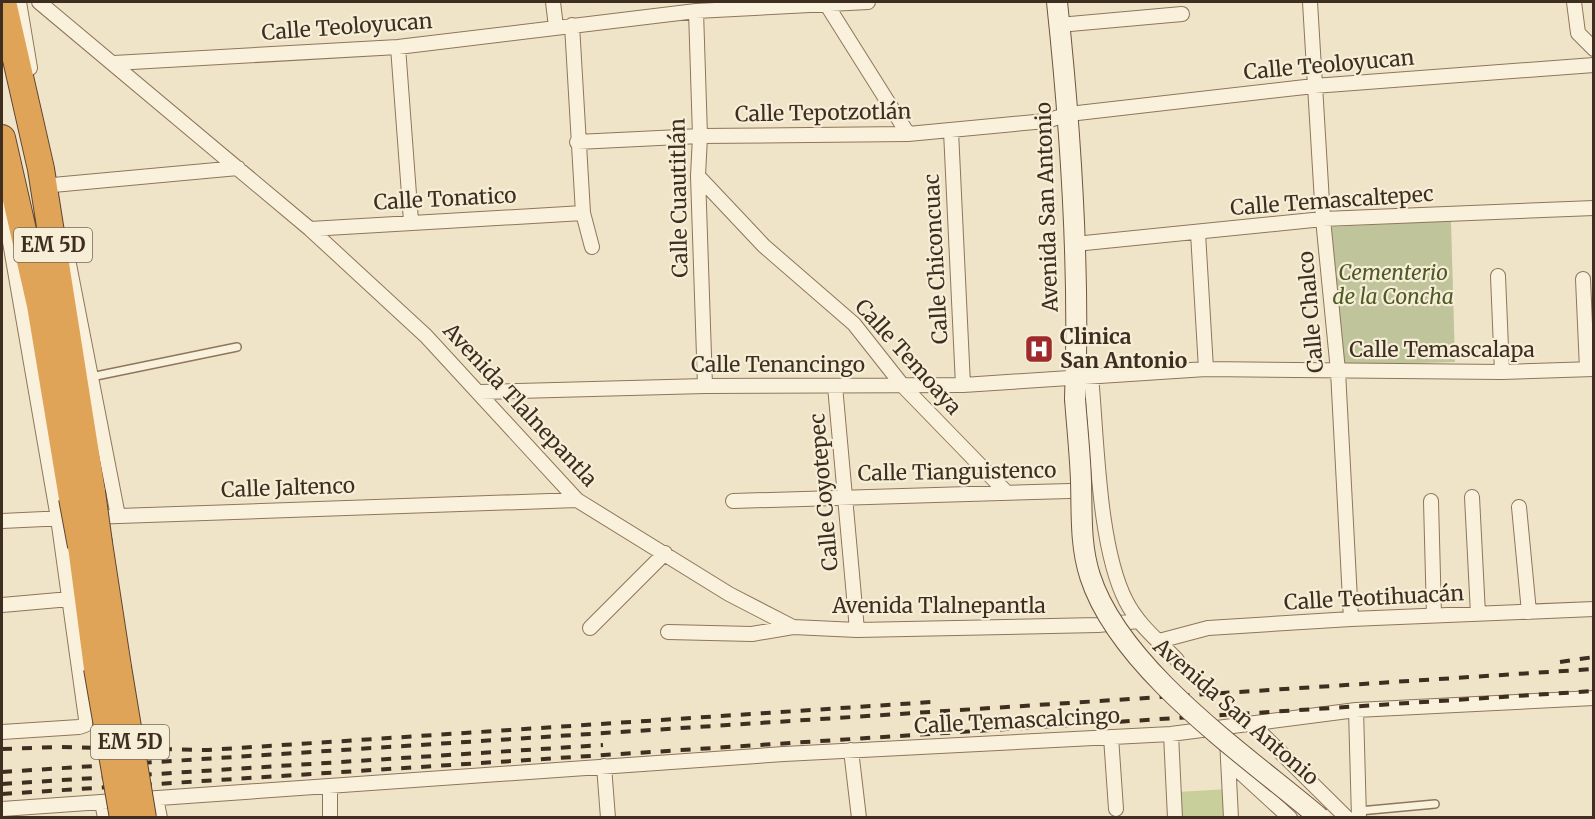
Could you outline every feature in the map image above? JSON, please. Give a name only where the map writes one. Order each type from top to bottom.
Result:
[{"type":"highway","name":"EM 5D","points":[[3,2],[41,169],[74,502]]},
{"type":"highway","name":"EM 5D","points":[[2,138],[40,305],[74,502],[90,545],[107,667],[123,818]]},
{"type":"highway","name":"EM 5D","points":[[107,667],[149,808]]},
{"type":"main road","name":"Avenida San Antonio","points":[[1057,2],[1069,114],[1083,377],[1075,399],[1081,532],[1090,575],[1101,604],[1135,655],[1220,735],[1320,818]]},
{"type":"street","points":[[19,2],[118,516]]},
{"type":"street","name":"Avenida Tlalnepantla","points":[[39,2],[309,229],[426,336],[577,500],[729,594],[793,627],[857,630],[1098,626],[1139,621]]},
{"type":"street","points":[[553,2],[556,27]]},
{"type":"street","name":"Calle Teoloyucan","points":[[114,63],[398,47],[705,7],[868,2]]},
{"type":"street","name":"Calle Chalco","points":[[1310,2],[1323,219],[1338,371],[1351,619]]},
{"type":"street","points":[[1574,2],[1578,33],[1593,49]]},
{"type":"street","points":[[825,3],[908,134]]},
{"type":"street","name":"Calle Cuautitlán","points":[[705,7],[698,176],[705,386]]},
{"type":"street","points":[[1059,25],[1182,15]]},
{"type":"street","points":[[572,25],[577,142],[583,213],[592,247]]},
{"type":"street","points":[[398,47],[411,221]]},
{"type":"street","name":"Calle Teoloyucan","points":[[1069,114],[1314,86],[1593,65]]},
{"type":"street","name":"Calle Tepotzotlán","points":[[577,142],[700,136],[908,134],[1046,121],[1069,114]]},
{"type":"street","name":"Calle Chiconcuac","points":[[951,131],[963,385]]},
{"type":"street","points":[[53,185],[238,168]]},
{"type":"street","name":"Calle Temoaya","points":[[698,176],[764,246],[854,324],[903,386],[1007,493]]},
{"type":"street","points":[[2,195],[74,502],[70,599],[85,725],[2,732]]},
{"type":"street","name":"Calle Temascaltepec","points":[[1075,244],[1323,219],[1593,208]]},
{"type":"street","name":"Calle Tonatico","points":[[309,229],[411,221],[583,213]]},
{"type":"street","points":[[1198,233],[1206,369]]},
{"type":"street","points":[[1498,276],[1502,372]]},
{"type":"street","points":[[1583,279],[1590,369]]},
{"type":"street","name":"Calle Temascalapa","points":[[1083,377],[1206,369],[1502,372],[1590,369]]},
{"type":"street","name":"Calle Tenancingo","points":[[480,392],[705,386],[963,385],[1083,377]]},
{"type":"street","name":"Avenida San Antonio","points":[[1083,377],[1107,528],[1118,580],[1139,621],[1177,660]]},
{"type":"street","name":"Calle Coyotepec","points":[[835,386],[857,630]]},
{"type":"street","name":"Calle Tianguistenco","points":[[733,501],[1070,491]]},
{"type":"street","points":[[1472,497],[1478,614]]},
{"type":"street","name":"Calle Jaltenco","points":[[2,521],[74,502],[118,516],[577,500]]},
{"type":"street","points":[[1431,501],[1434,615]]},
{"type":"street","points":[[1520,507],[1529,612]]},
{"type":"street","points":[[590,628],[665,553]]},
{"type":"street","points":[[2,605],[70,599]]},
{"type":"street","name":"Calle Teotihuacán","points":[[1159,641],[1208,628],[1351,619],[1593,609]]},
{"type":"street","points":[[668,632],[752,634],[793,627]]},
{"type":"street","name":"Calle Temascalcingo","points":[[2,809],[102,802],[149,808],[330,786],[784,753],[1171,734],[1356,710],[1593,698]]},
{"type":"street","points":[[1355,815],[1356,710]]},
{"type":"street","name":"Avenida San Antonio","points":[[1252,725],[1355,815]]},
{"type":"street","points":[[1227,728],[1231,818]]},
{"type":"street","points":[[1171,734],[1175,818]]},
{"type":"street","points":[[1111,737],[1116,809]]},
{"type":"street","points":[[851,750],[860,818]]},
{"type":"street","name":"Avenida San Antonio","points":[[1228,761],[1290,818]]},
{"type":"street","points":[[604,766],[608,818]]},
{"type":"street","points":[[330,786],[330,818]]},
{"type":"street","points":[[102,802],[105,818]]},
{"type":"street","points":[[149,808],[160,818]]},
{"type":"lane","points":[[91,377],[237,347]]},
{"type":"lane","points":[[1355,815],[1435,804]]},
{"type":"green space","name":"Cementerio de la Concha","points":[[1451,221],[1455,362],[1338,365],[1328,227]]},
{"type":"green space","points":[[1228,789],[1229,817],[1179,817],[1177,792]]},
{"type":"railway","points":[[1560,662],[1594,657]]},
{"type":"railway","points":[[2,772],[1594,669]]},
{"type":"railway","points":[[2,794],[1594,691]]},
{"type":"railway","points":[[2,749],[57,747],[208,750],[932,702]]},
{"type":"railway","points":[[2,784],[603,745]]},
{"type":"place","name":"Clinica San Antonio","points":[[1039,349]]}]
